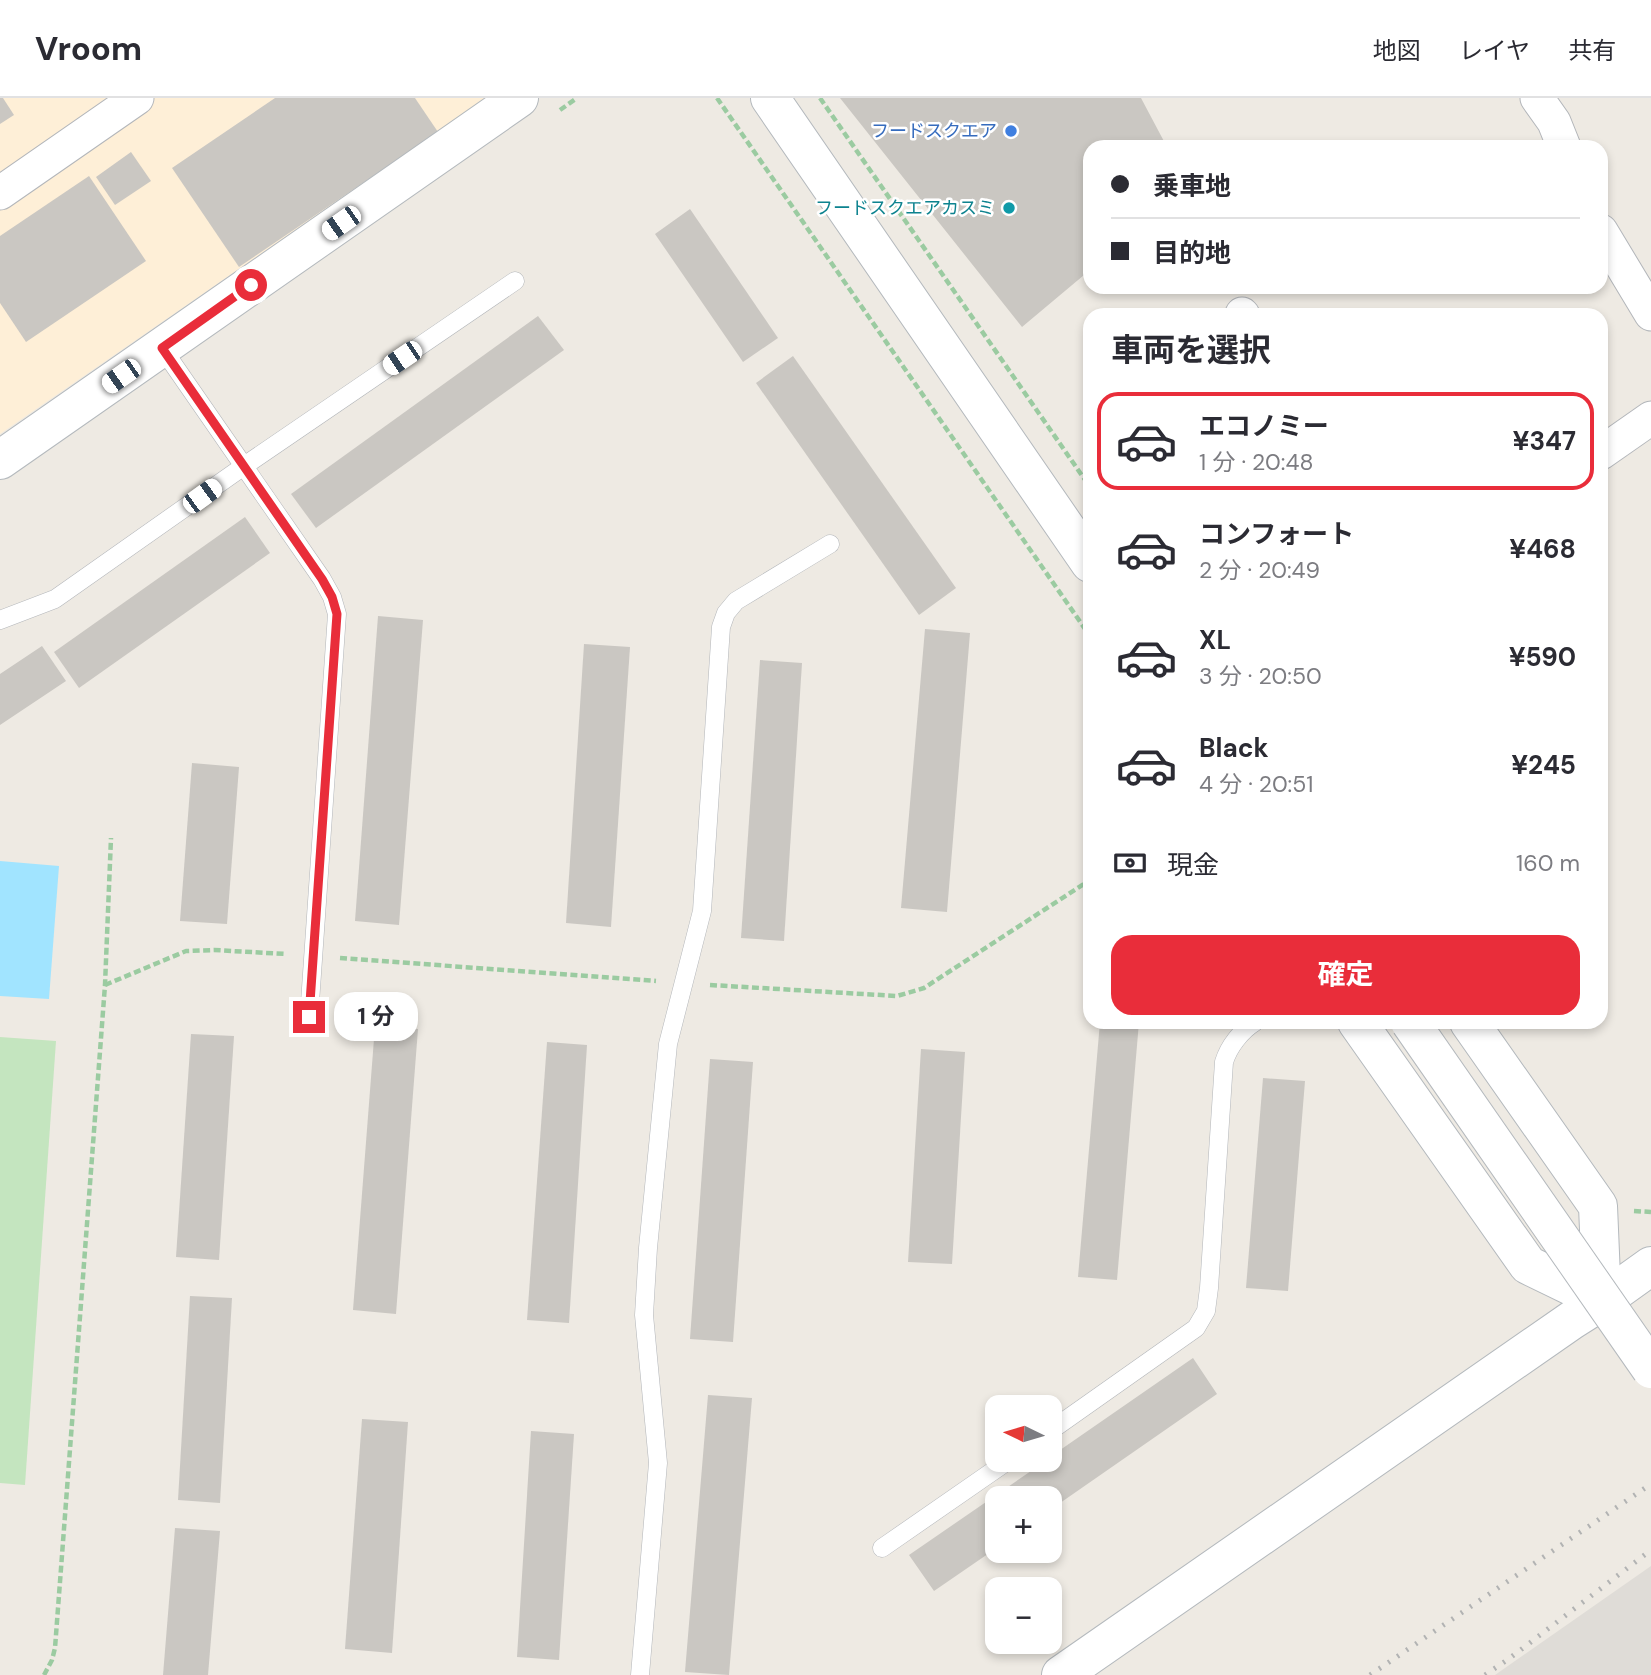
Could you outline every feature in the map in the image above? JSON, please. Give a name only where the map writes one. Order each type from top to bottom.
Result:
[{"type":"street","points":[[0,193],[137,98]]},
{"type":"street","points":[[0,460],[519,98]]},
{"type":"street","points":[[770,98],[1083,553]]},
{"type":"street","points":[[1537,98],[1554,122],[1561,140]]},
{"type":"street","points":[[1608,243],[1651,314]]},
{"type":"street","points":[[1608,448],[1651,418]]},
{"type":"street","points":[[1362,1029],[1528,1265],[1602,1301]]},
{"type":"street","points":[[1415,1029],[1651,1369]]},
{"type":"street","points":[[1474,1029],[1598,1206],[1602,1301]]},
{"type":"street","points":[[1061,1675],[1651,1266]]},
{"type":"lane","points":[[0,620],[55,599],[515,281]]},
{"type":"lane","points":[[162,348],[322,579],[332,597],[337,614],[309,1017]]},
{"type":"lane","points":[[640,1675],[658,1463],[644,1315],[648,1248],[668,1044],[702,911],[721,627],[726,613],[736,601],[830,544]]},
{"type":"lane","points":[[1062,1422],[1196,1328],[1206,1311],[1224,1062],[1228,1049],[1247,1029]]},
{"type":"lane","points":[[882,1548],[992,1472]]},
{"type":"path","points":[[560,110],[578,98]]},
{"type":"path","points":[[716,98],[1083,626]]},
{"type":"path","points":[[820,98],[1083,477]]},
{"type":"path","points":[[45,1675],[55,1647],[105,985],[111,838]]},
{"type":"path","points":[[105,985],[186,951],[214,950],[897,996],[924,988],[1083,885]]},
{"type":"shaded area","points":[[0,98],[486,98],[0,434]]},
{"type":"shaded area","points":[[1651,1566],[1651,1675],[1495,1675]]},
{"type":"green space","points":[[0,1037],[56,1041],[25,1485],[0,1483]]},
{"type":"water","points":[[0,861],[59,866],[49,999],[0,996]]},
{"type":"building","points":[[0,98],[3,98],[14,115],[0,124]]},
{"type":"building","points":[[275,98],[415,98],[438,132],[239,267],[172,168]]},
{"type":"building","name":"フードスクエアカスミ","points":[[840,98],[1141,98],[1163,140],[1083,140],[1083,276],[1022,327]]},
{"type":"building","points":[[131,152],[151,181],[115,205],[96,177]]},
{"type":"building","points":[[89,176],[146,261],[26,342],[0,303],[0,236]]},
{"type":"building","points":[[690,209],[778,338],[743,362],[655,234]]},
{"type":"building","points":[[538,316],[564,350],[316,528],[291,494]]},
{"type":"building","points":[[793,356],[956,588],[919,615],[756,383]]},
{"type":"building","points":[[245,517],[270,553],[79,688],[54,652]]},
{"type":"building","points":[[378,616],[423,620],[399,925],[355,921]]},
{"type":"building","points":[[925,629],[970,633],[947,912],[901,908]]},
{"type":"building","points":[[584,644],[630,647],[611,927],[566,923]]},
{"type":"building","points":[[42,646],[66,681],[0,725],[0,674]]},
{"type":"building","points":[[760,660],[802,663],[784,941],[741,938]]},
{"type":"building","points":[[192,763],[239,767],[227,924],[180,921]]},
{"type":"building","points":[[375,1026],[418,1029],[396,1314],[353,1310]]},
{"type":"building","points":[[1099,1029],[1138,1029],[1117,1280],[1078,1277]]},
{"type":"building","points":[[191,1034],[234,1036],[219,1260],[176,1257]]},
{"type":"building","points":[[547,1042],[587,1045],[569,1323],[527,1320]]},
{"type":"building","points":[[921,1049],[965,1052],[952,1264],[908,1262]]},
{"type":"building","points":[[710,1059],[753,1062],[733,1342],[690,1339]]},
{"type":"building","points":[[1263,1078],[1305,1081],[1288,1291],[1246,1288]]},
{"type":"building","points":[[190,1296],[232,1298],[220,1503],[178,1500]]},
{"type":"building","points":[[1193,1358],[1217,1394],[1062,1502],[1062,1486],[1009,1486],[1030,1472],[1062,1472],[1062,1449]]},
{"type":"building","points":[[708,1395],[752,1398],[729,1675],[685,1672]]},
{"type":"building","points":[[362,1419],[408,1422],[392,1653],[345,1649]]},
{"type":"building","points":[[531,1431],[574,1434],[559,1660],[517,1657]]},
{"type":"building","points":[[985,1503],[985,1556],[934,1591],[909,1555]]},
{"type":"building","points":[[175,1528],[220,1531],[208,1675],[163,1675]]},
{"type":"railway","points":[[1370,1675],[1651,1484]]},
{"type":"railway","points":[[1485,1675],[1651,1550]]},
{"type":"place","name":"フードスクエア","points":[[1011,131]]},
{"type":"place","name":"フードスクエアカスミ","points":[[1009,208]]},
{"type":"route","points":[[251,285],[162,348],[322,579],[332,597],[337,614],[309,1017]]}]
